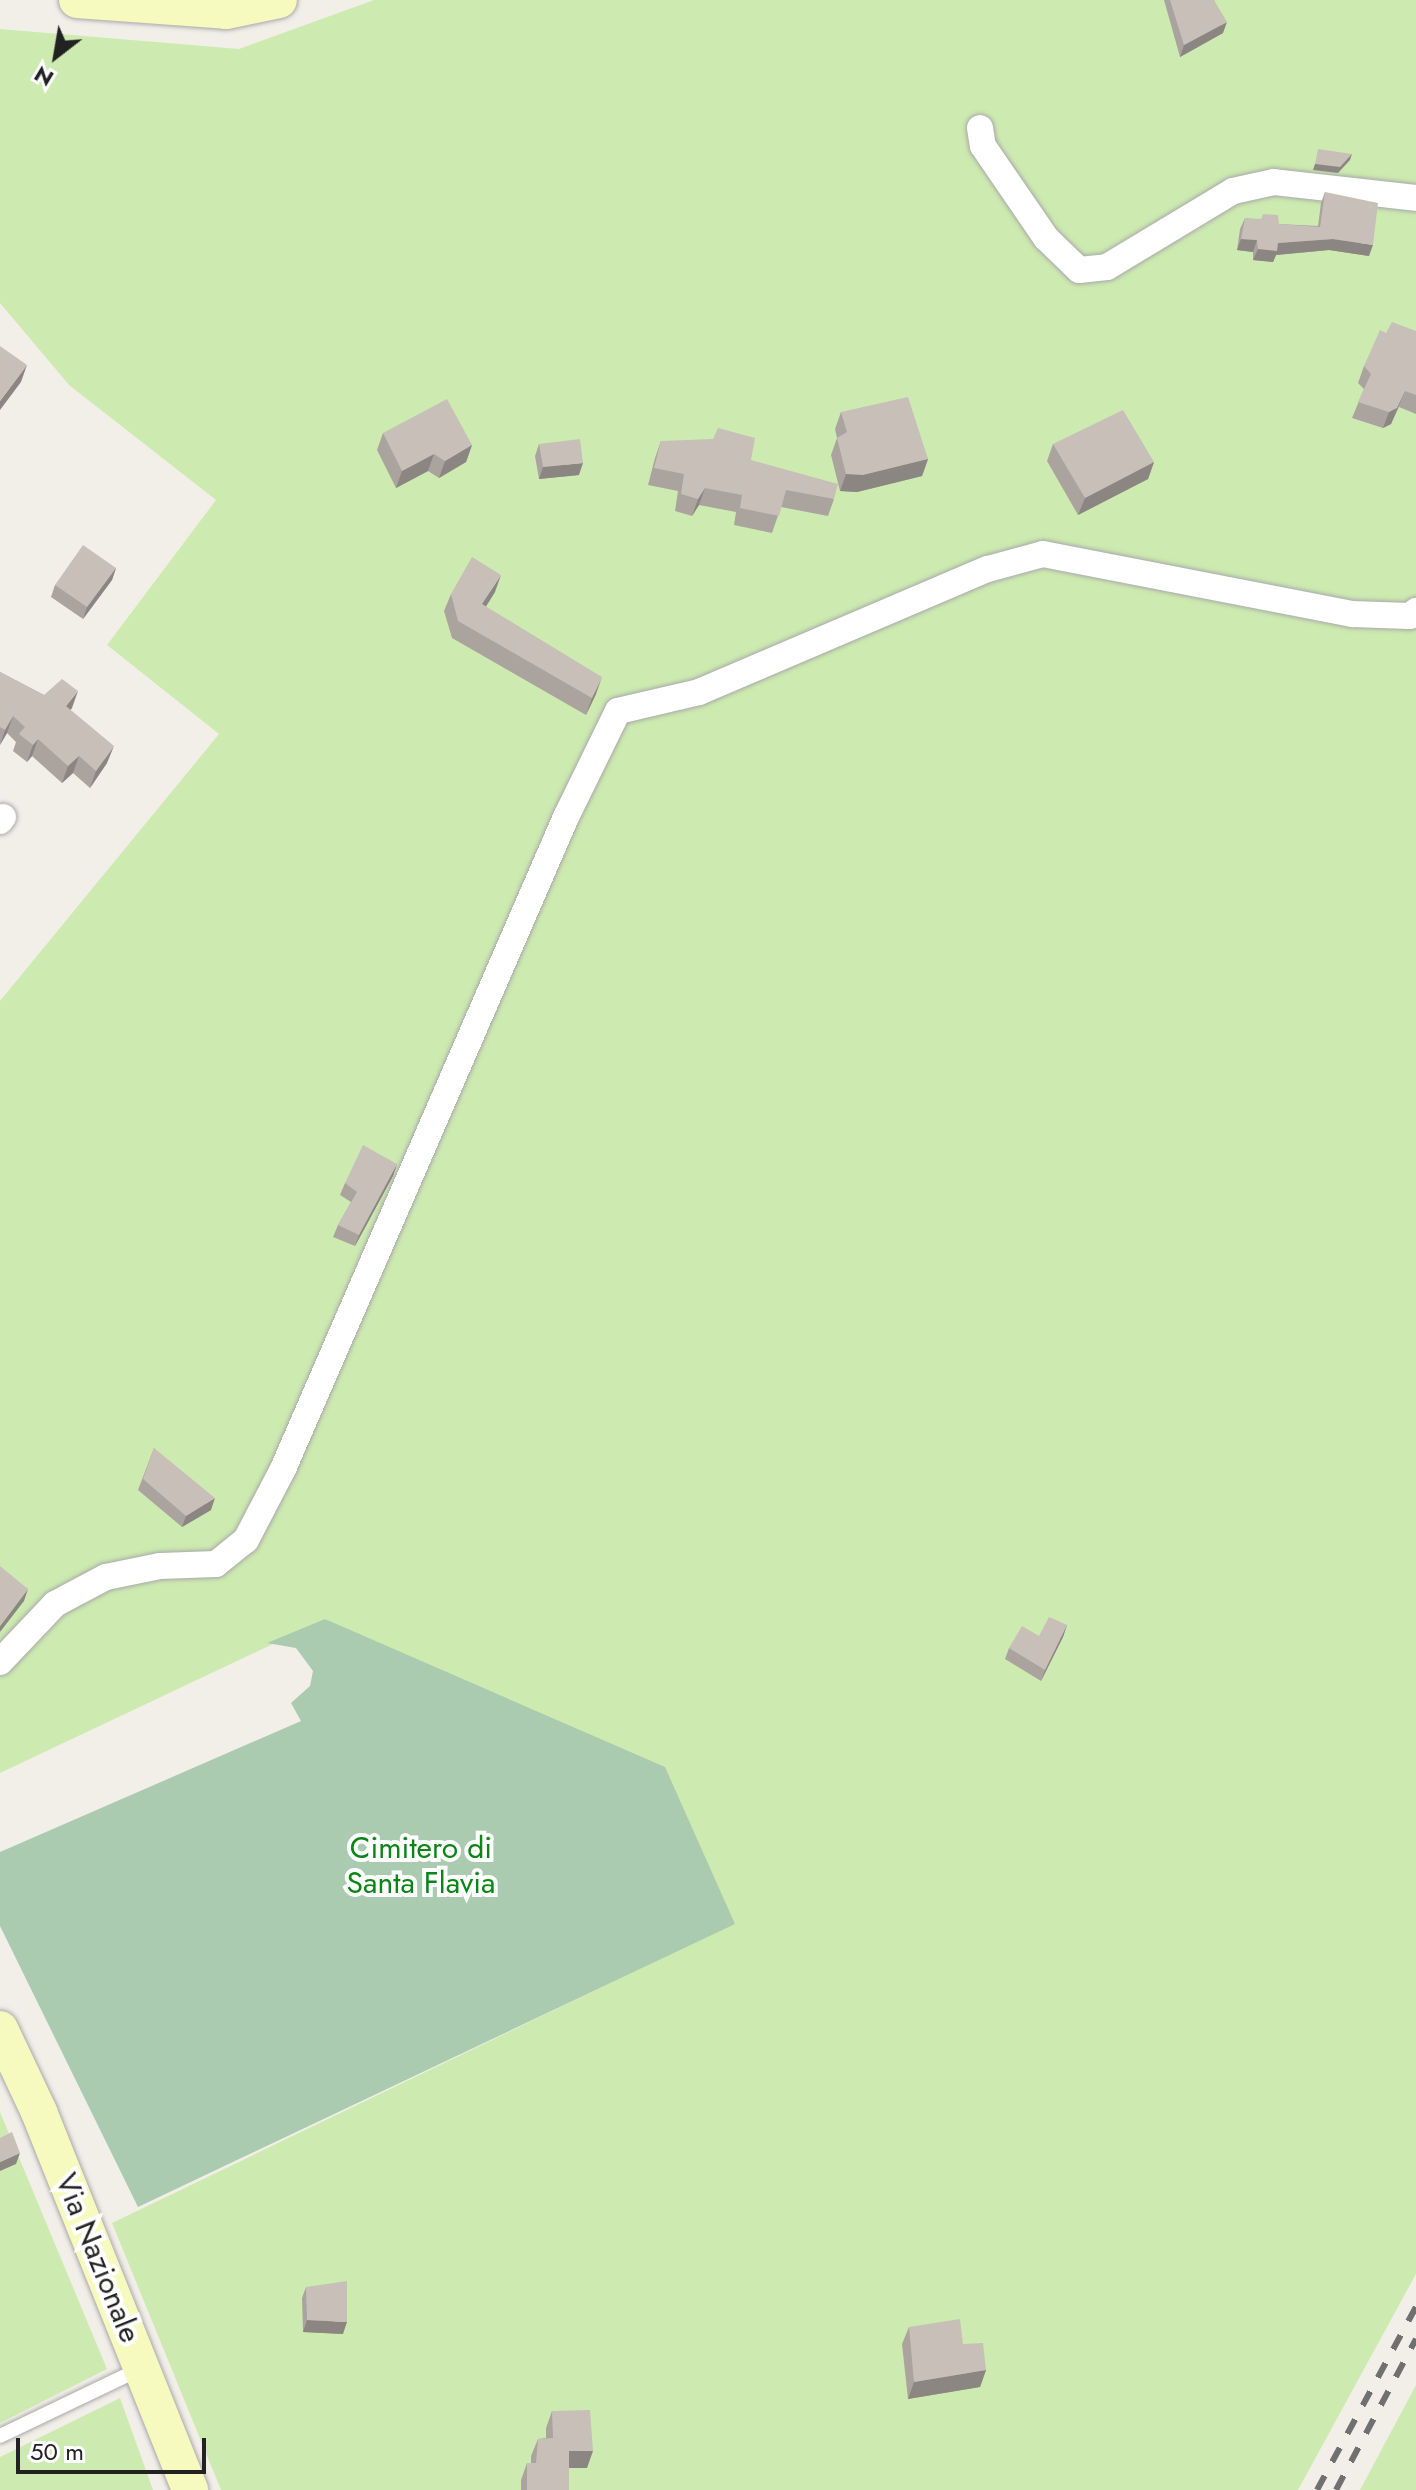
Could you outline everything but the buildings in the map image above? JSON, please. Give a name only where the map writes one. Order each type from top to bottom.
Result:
[{"type":"main road","points":[[77,0],[226,11],[279,0]]},
{"type":"main road","name":"Via Nazionale","points":[[0,2029],[143,2368],[190,2490]]},
{"type":"street","points":[[980,128],[983,146],[1046,238],[1079,270],[1107,267],[1233,191],[1274,182],[1416,198]]},
{"type":"street","points":[[0,1662],[55,1604],[106,1577],[160,1566],[216,1564],[246,1540],[283,1469],[566,817],[618,711],[699,692],[988,569],[1043,554],[1352,614],[1410,616],[1416,611]]},
{"type":"lane","points":[[0,2436],[143,2368]]},
{"type":"green space","points":[[374,0],[1416,0],[1416,2274],[1298,2490],[221,2490],[112,2223],[735,1923],[326,1619],[0,1773],[0,1001],[219,734],[107,645],[216,500],[69,385],[0,303],[0,29],[239,49]]},
{"type":"green space","name":"Cimitero di Santa Flavia","points":[[325,1619],[665,1767],[735,1924],[138,2207],[0,1926],[0,1852],[301,1721],[291,1703],[310,1686],[313,1671],[296,1648],[267,1643]]},
{"type":"green space","points":[[0,2112],[107,2369],[0,2423]]},
{"type":"green space","points":[[1416,2385],[1416,2490],[1360,2490]]},
{"type":"green space","points":[[120,2398],[153,2490],[0,2490],[0,2457]]},
{"type":"railway","points":[[1317,2490],[1416,2307]]},
{"type":"railway","points":[[1336,2490],[1416,2339]]}]
